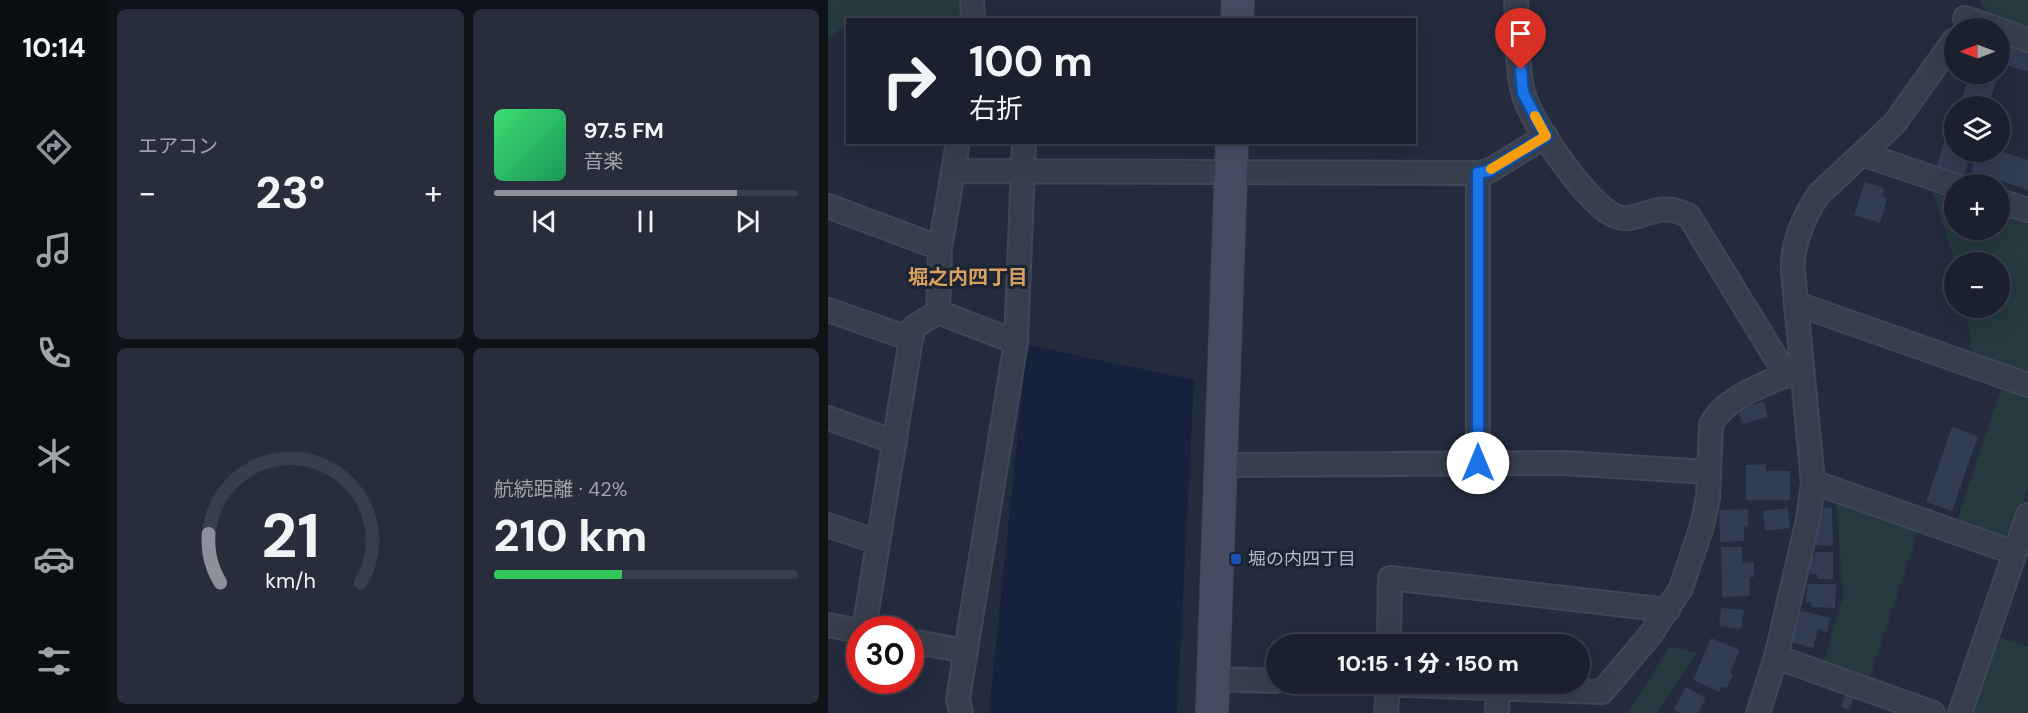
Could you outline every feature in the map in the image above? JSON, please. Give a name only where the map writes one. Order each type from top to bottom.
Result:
[{"type":"street","points":[[972,0],[973,18]]},
{"type":"street","points":[[1237,18],[1238,0]]},
{"type":"street","points":[[1516,0],[1523,93],[1546,136],[1581,188],[1601,208],[1616,217],[1675,208],[1689,216],[1794,372]]},
{"type":"street","points":[[2010,34],[2028,40]]},
{"type":"street","points":[[1758,713],[1776,657],[1808,520],[1813,482],[1794,372],[1797,304],[1792,260],[1810,207],[1826,185],[1894,124],[1944,54]]},
{"type":"street","points":[[954,171],[1022,171],[1231,157],[1478,173],[1489,171],[1546,136]]},
{"type":"street","points":[[938,312],[940,248],[958,144]]},
{"type":"street","points":[[961,713],[958,699],[1016,342],[1024,144]]},
{"type":"street","points":[[1862,154],[1944,182]]},
{"type":"street","points":[[1212,713],[1231,157]]},
{"type":"street","points":[[1478,173],[1478,463]]},
{"type":"street","points":[[2010,204],[2028,210]]},
{"type":"street","points":[[828,206],[940,248]]},
{"type":"street","points":[[1797,304],[2028,385]]},
{"type":"street","points":[[828,310],[911,339]]},
{"type":"street","points":[[938,312],[1016,342]]},
{"type":"street","points":[[865,616],[911,339],[914,327],[938,312]]},
{"type":"street","points":[[1590,692],[1602,692],[1668,610],[1681,588],[1702,526],[1709,472],[1711,425],[1715,416],[1730,403],[1794,372]]},
{"type":"street","points":[[828,418],[895,442]]},
{"type":"street","points":[[1221,465],[1564,463],[1709,472]]},
{"type":"street","points":[[1813,482],[2015,553]]},
{"type":"street","points":[[1960,713],[2028,515]]},
{"type":"street","points":[[828,525],[878,542]]},
{"type":"street","points":[[1389,634],[1390,578],[1668,610]]},
{"type":"street","points":[[828,625],[846,628]]},
{"type":"street","points":[[924,644],[966,651]]},
{"type":"street","points":[[1776,657],[1933,713]]},
{"type":"street","points":[[1214,679],[1266,681]]},
{"type":"street","points":[[1386,713],[1387,694]]},
{"type":"street","points":[[1497,713],[1498,694]]},
{"type":"green space","points":[[828,0],[967,0],[964,18],[846,18],[846,25],[828,39]]},
{"type":"green space","points":[[1979,0],[2028,0],[2028,31],[2010,25],[2010,18],[1990,18]]},
{"type":"green space","points":[[1932,190],[1944,194],[1944,228]]},
{"type":"green space","points":[[2010,216],[2028,222],[2028,375],[1972,356],[1967,318],[2010,318],[2010,252],[1952,252],[1948,240],[2010,240]]},
{"type":"green space","points":[[2002,386],[2028,395],[2028,489],[2012,536],[2006,539],[1956,524]]},
{"type":"green space","points":[[1836,497],[1919,529],[1868,682],[1822,666],[1843,597]]},
{"type":"green space","points":[[1994,636],[2028,647],[2028,713],[1969,713]]},
{"type":"green space","points":[[1670,646],[1697,653],[1657,713],[1627,713]]},
{"type":"water","points":[[1027,345],[1194,380],[1177,713],[989,713]]},
{"type":"building","points":[[2010,46],[2028,52],[2028,72],[2010,66]]},
{"type":"building","points":[[1967,84],[1996,84],[1991,96],[1963,96]]},
{"type":"building","points":[[1944,142],[1944,162],[1969,162],[1965,174],[1955,174],[1936,168]]},
{"type":"building","points":[[2010,154],[2028,160],[2028,190],[2010,184],[2010,174],[1980,174],[1971,171],[1974,162],[2010,162]]},
{"type":"building","points":[[1865,182],[1884,188],[1882,196],[1887,198],[1880,223],[1854,215]]},
{"type":"building","points":[[1764,402],[1768,417],[1742,424],[1738,409]]},
{"type":"building","points":[[1952,427],[1978,436],[1952,511],[1926,502]]},
{"type":"building","points":[[1766,464],[1766,471],[1790,471],[1790,500],[1746,500],[1746,465]]},
{"type":"building","points":[[1816,507],[1832,508],[1833,546],[1814,545]]},
{"type":"building","points":[[1788,508],[1790,528],[1765,531],[1763,511]]},
{"type":"building","points":[[1748,509],[1748,526],[1744,526],[1744,541],[1720,542],[1719,510]]},
{"type":"building","points":[[1721,547],[1742,547],[1742,563],[1754,562],[1754,577],[1749,577],[1750,596],[1722,597]]},
{"type":"building","points":[[1815,552],[1833,552],[1833,579],[1817,579],[1817,574],[1810,574],[1810,556],[1815,556]]},
{"type":"building","points":[[1807,584],[1836,584],[1835,608],[1811,607],[1811,602],[1806,602]]},
{"type":"building","points":[[1721,608],[1744,610],[1741,629],[1719,626]]},
{"type":"building","points":[[1799,610],[1830,618],[1827,632],[1818,629],[1813,648],[1790,642]]},
{"type":"building","points":[[1711,638],[1740,650],[1730,672],[1733,674],[1727,688],[1722,686],[1719,692],[1693,680]]},
{"type":"building","points":[[1686,687],[1706,698],[1698,713],[1680,713],[1673,710]]},
{"type":"building","points":[[1846,693],[1854,697],[1849,710],[1841,707]]},
{"type":"slow traffic","points":[[1491,169],[1546,136],[1535,116]]},
{"type":"place","name":"堀の内四丁目","points":[[1236,559]]},
{"type":"district","name":"堀之内四丁目","points":[[968,277]]},
{"type":"route","points":[[1478,463],[1478,173],[1489,171],[1546,136],[1523,93],[1521,70]]}]
